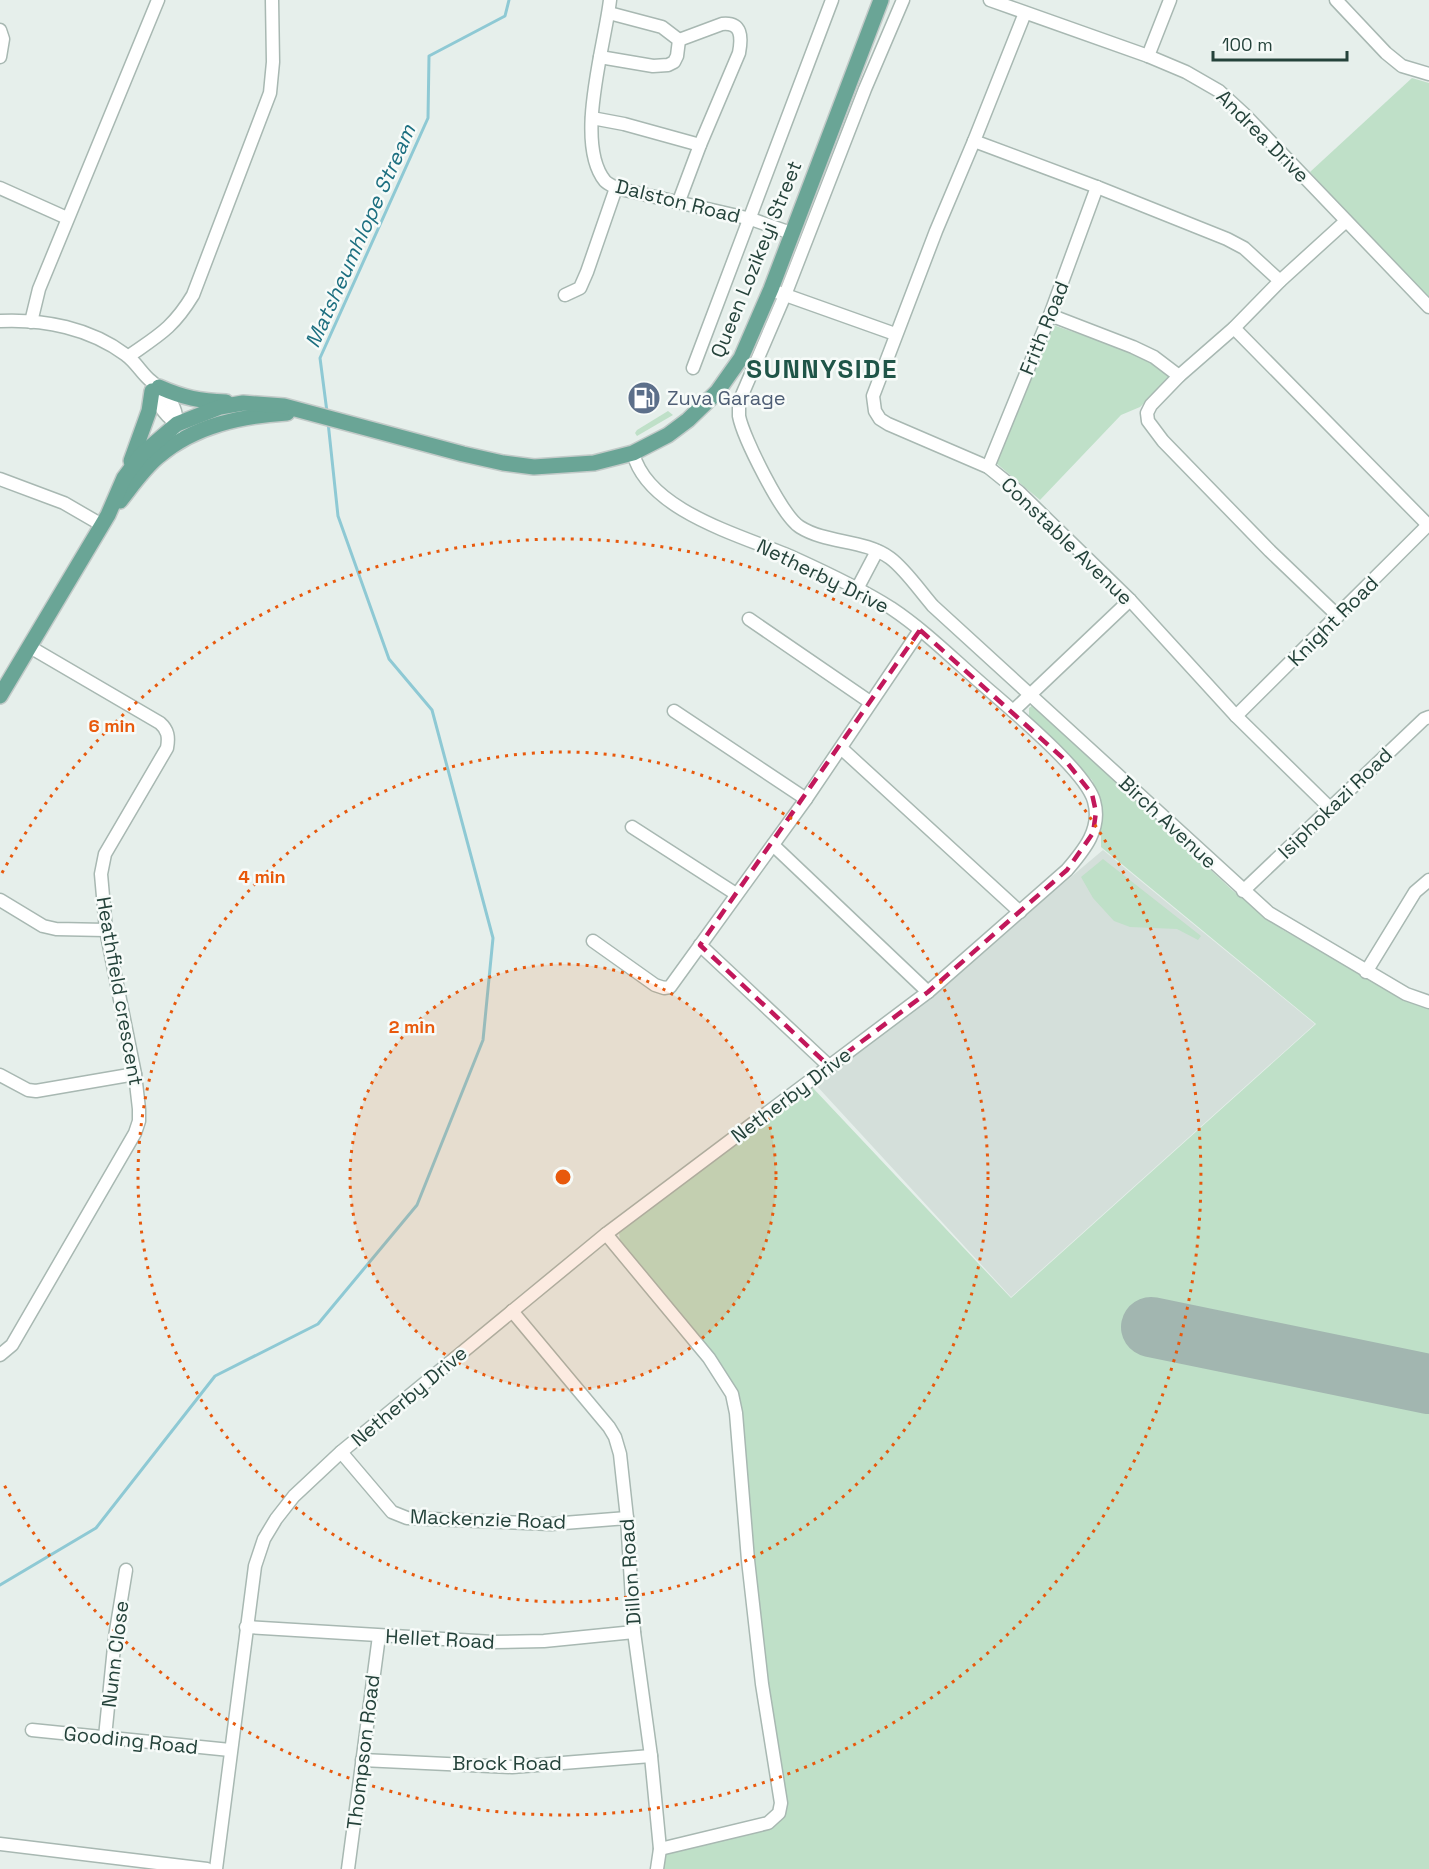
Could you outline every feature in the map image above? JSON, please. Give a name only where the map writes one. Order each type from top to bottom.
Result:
[{"type":"main road","name":"Queen Lozikeyi Street","points":[[0,696],[105,520],[124,478],[141,455],[177,424],[202,413],[243,403],[284,406],[463,454],[534,467],[594,463],[633,453],[668,435],[688,420],[717,392],[741,358],[778,292],[791,233],[881,0]]},
{"type":"main road","points":[[124,478],[149,411],[154,386],[198,400],[243,403]]},
{"type":"main road","name":"Queen Lozikeyi Street","points":[[105,520],[158,456],[192,434],[258,415],[309,412]]},
{"type":"street","points":[[31,322],[39,289],[67,218],[158,0]]},
{"type":"street","points":[[129,356],[168,329],[182,313],[193,295],[270,93],[273,75],[272,0]]},
{"type":"street","name":"Dalston Road","points":[[610,0],[592,97],[596,161],[606,182],[616,188],[751,219],[791,233]]},
{"type":"street","points":[[693,368],[832,0]]},
{"type":"street","name":"Birch Avenue","points":[[903,0],[778,292],[739,402],[744,430],[777,501],[799,527],[819,535],[863,545],[889,558],[901,568],[933,606],[1243,891],[1286,924],[1366,972],[1406,994],[1429,1002]]},
{"type":"street","name":"Andrea Drive","points":[[990,0],[1148,56],[1186,72],[1219,91],[1244,114],[1429,307]]},
{"type":"street","points":[[1148,56],[1170,0]]},
{"type":"street","points":[[1336,0],[1386,53],[1402,66],[1429,74]]},
{"type":"street","points":[[609,13],[662,27],[679,40]]},
{"type":"street","name":"Constable Avenue","points":[[1025,14],[895,334],[873,396],[873,404],[880,418],[906,432],[988,467],[1019,492],[1130,600],[1236,716],[1330,808]]},
{"type":"street","points":[[679,40],[722,24],[736,25],[740,29],[739,53],[679,201]]},
{"type":"street","points":[[0,30],[3,39],[0,57]]},
{"type":"street","points":[[600,57],[653,66],[668,65],[674,62],[677,56],[679,40]]},
{"type":"street","points":[[592,118],[671,136],[700,146]]},
{"type":"street","points":[[974,141],[1097,187],[1235,244],[1261,262],[1280,281]]},
{"type":"street","name":"Frith Road","points":[[988,467],[1050,315],[1097,187]]},
{"type":"street","points":[[0,188],[67,218]]},
{"type":"street","points":[[565,295],[580,288],[616,188]]},
{"type":"street","points":[[1338,616],[1229,510],[1151,428],[1147,413],[1151,405],[1179,376],[1234,328],[1280,281],[1346,220]]},
{"type":"street","points":[[778,292],[895,334]]},
{"type":"street","points":[[1050,315],[1133,347],[1154,357],[1179,376]]},
{"type":"street","points":[[0,321],[31,322],[75,329],[99,338],[129,356],[173,406],[177,424],[158,456]]},
{"type":"street","points":[[1234,328],[1429,525]]},
{"type":"street","points":[[177,424],[210,427]]},
{"type":"street","name":"Netherby Drive","points":[[216,1869],[255,1566],[264,1539],[294,1496],[341,1452],[606,1234],[928,992],[1067,870],[1083,851],[1093,833],[1096,812],[1092,794],[1081,778],[1013,711],[920,630],[890,608],[857,589],[796,559],[710,524],[680,509],[645,477],[636,465],[633,453]]},
{"type":"street","points":[[0,480],[105,520]]},
{"type":"street","name":"Knight Road","points":[[1236,716],[1429,525]]},
{"type":"street","points":[[857,589],[877,551]]},
{"type":"street","points":[[1013,711],[1130,600]]},
{"type":"street","points":[[750,619],[870,702]]},
{"type":"street","points":[[593,941],[655,985],[667,988],[806,800],[920,630]]},
{"type":"street","name":"Heathfield crescent","points":[[0,1355],[12,1344],[135,1132],[139,1121],[135,1074],[106,930],[101,874],[105,854],[167,748],[168,735],[160,723],[30,646]]},
{"type":"street","points":[[674,711],[806,800]]},
{"type":"street","name":"Isiphokazi Road","points":[[1243,891],[1424,719],[1429,717]]},
{"type":"street","points":[[841,748],[1020,912]]},
{"type":"street","points":[[632,827],[736,894]]},
{"type":"street","points":[[773,845],[928,992]]},
{"type":"street","points":[[1366,972],[1415,892],[1429,880]]},
{"type":"street","points":[[0,900],[43,927],[106,930]]},
{"type":"street","points":[[700,945],[829,1066]]},
{"type":"street","points":[[0,1075],[28,1090],[36,1091],[135,1074]]},
{"type":"street","points":[[606,1234],[709,1358],[732,1394],[736,1413],[748,1560],[760,1661],[781,1803],[779,1813],[768,1824],[660,1849]]},
{"type":"street","name":"Dillon Road","points":[[512,1311],[615,1437],[620,1454],[627,1518],[634,1632],[651,1756],[660,1849],[657,1869]]},
{"type":"street","name":"Mackenzie Road","points":[[341,1452],[392,1512],[399,1516],[445,1521],[551,1524],[627,1518]]},
{"type":"street","name":"Nunn Close","points":[[105,1737],[115,1637],[126,1570]]},
{"type":"street","name":"Hellet Road","points":[[246,1627],[493,1642],[544,1641],[634,1632]]},
{"type":"street","name":"Thompson Road","points":[[348,1869],[379,1636]]},
{"type":"street","name":"Gooding Road","points":[[32,1730],[230,1750]]},
{"type":"street","name":"Brock Road","points":[[362,1761],[512,1767],[651,1756]]},
{"type":"street","points":[[0,1844],[207,1869]]},
{"type":"highlighted area","points":[[920,630],[1065,760],[1092,794],[1096,812],[1093,833],[1067,870],[928,992],[829,1066],[700,945]]},
{"type":"shaded area","points":[[1103,850],[1315,1024],[1011,1297],[815,1084],[931,995]]},
{"type":"green space","points":[[1412,78],[1429,83],[1429,300],[1310,172]]},
{"type":"green space","points":[[1053,325],[1126,350],[1150,362],[1170,378],[1140,407],[1121,415],[1040,500],[996,463]]},
{"type":"green space","points":[[668,411],[673,415],[637,436],[635,433],[637,430]]},
{"type":"green space","points":[[1033,705],[1037,706],[1232,890],[1283,930],[1408,1000],[1429,1006],[1429,1869],[661,1869],[666,1852],[774,1826],[787,1811],[766,1685],[737,1404],[620,1244],[619,1231],[812,1087],[1011,1298],[1316,1024],[1101,847],[1101,801],[1092,780],[1034,726],[1029,716],[1029,708]]},
{"type":"green space","points":[[1103,859],[1201,936],[1198,940],[1177,929],[1130,927],[1114,921],[1093,898],[1081,877]]},
{"type":"waterway","name":"Matsheumhlope Stream","points":[[327,412],[320,358],[428,118],[429,56],[505,16],[509,0]]},
{"type":"waterway","name":"Matsheumhlope Stream","points":[[0,1585],[96,1528],[215,1376],[318,1324],[417,1205],[483,1040],[493,938],[432,710],[389,659],[338,516],[328,422]]},
{"type":"runway","points":[[1151,1327],[1429,1384]]},
{"type":"place","name":"Zuva Garage","points":[[644,398]]},
{"type":"district","name":"SUNNYSIDE","points":[[822,369]]}]
